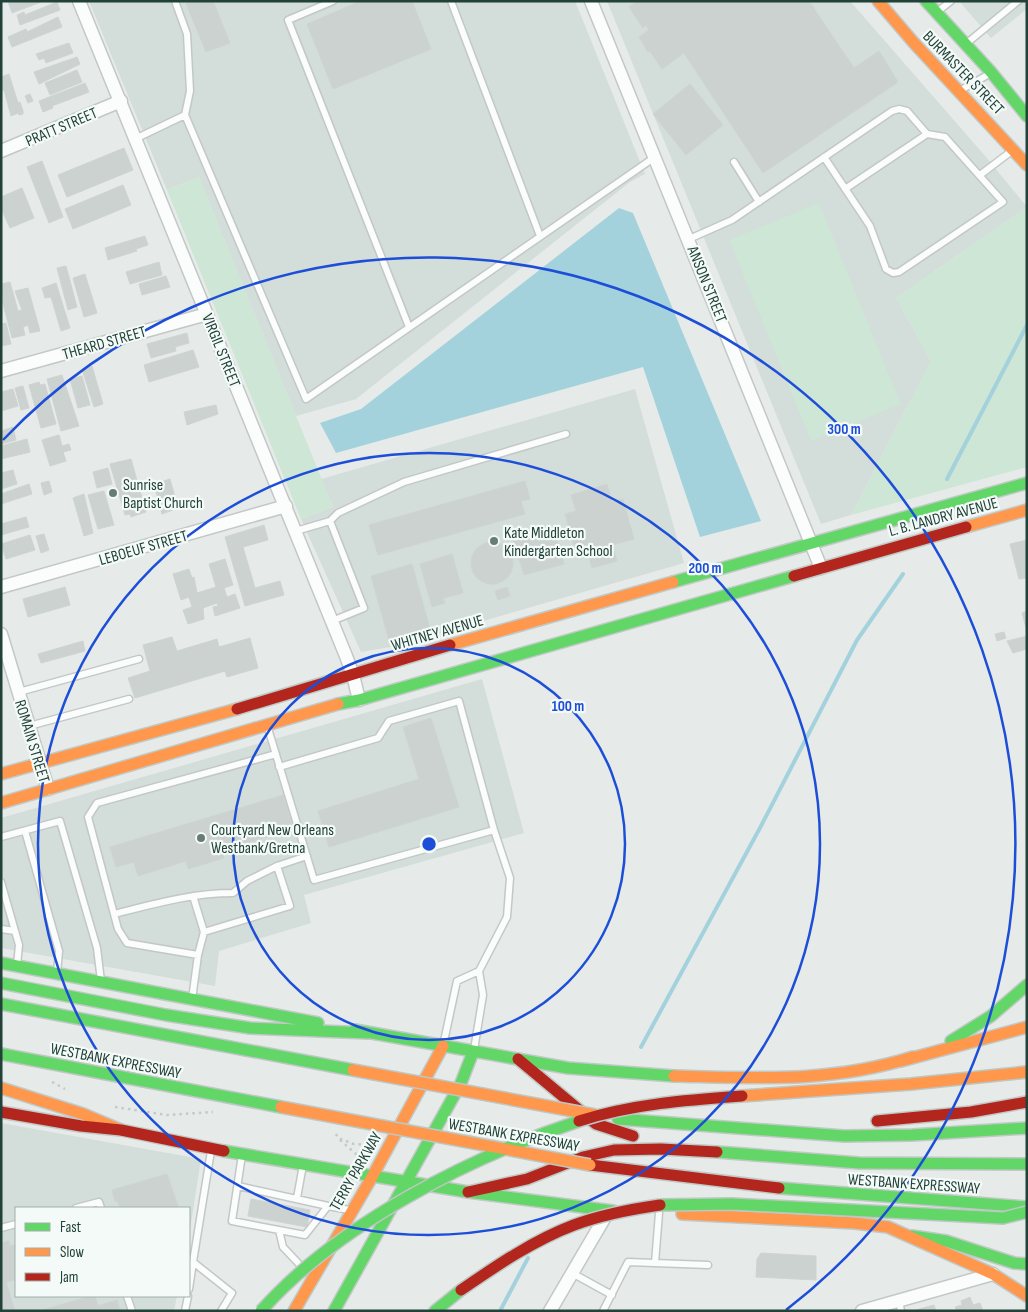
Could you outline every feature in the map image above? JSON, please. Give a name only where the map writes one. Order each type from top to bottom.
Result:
[{"type":"main road","name":"BURMASTER STREET","points":[[878,1],[920,51],[960,91],[1027,164]]},
{"type":"main road","name":"BURMASTER STREET","points":[[926,1],[964,45],[991,72],[1027,116]]},
{"type":"main road","name":"L. B. LANDRY AVENUE","points":[[881,524],[1027,483]]},
{"type":"main road","name":"L. B. LANDRY AVENUE","points":[[821,568],[1027,510]]},
{"type":"main road","name":"WHITNEY AVENUE","points":[[1,774],[155,733],[354,675],[416,654],[881,524]]},
{"type":"main road","points":[[1,803],[345,702],[359,700],[821,568]]},
{"type":"main road","points":[[1,963],[474,1052],[598,1072],[812,1079],[844,1076],[1022,1029]]},
{"type":"main road","points":[[1,983],[166,1015],[250,1028],[368,1032]]},
{"type":"main road","points":[[901,1061],[941,1046],[970,1032],[994,1015],[1027,985]]},
{"type":"main road","name":"WESTBANK EXPRESSWAY","points":[[1,1004],[429,1086],[618,1119],[844,1136],[912,1135],[1027,1128]]},
{"type":"main road","name":"TERRY PARKWAY","points":[[294,1311],[350,1210],[372,1177],[443,1046]]},
{"type":"main road","points":[[334,1311],[405,1180],[461,1083],[474,1052]]},
{"type":"main road","name":"WESTBANK EXPRESSWAY","points":[[1,1054],[590,1165],[812,1192],[1027,1207]]},
{"type":"main road","points":[[518,1059],[596,1124],[674,1149]]},
{"type":"main road","points":[[262,1311],[272,1298],[318,1256],[375,1218],[452,1174],[521,1143],[563,1127],[615,1111],[681,1101],[899,1085],[1027,1072]]},
{"type":"main road","points":[[1,1088],[83,1114],[121,1130]]},
{"type":"main road","points":[[861,1122],[929,1118],[1003,1108],[1027,1102]]},
{"type":"main road","points":[[1,1112],[80,1126],[121,1130],[212,1149],[372,1177],[405,1180],[468,1192],[608,1211],[854,1223],[888,1227],[912,1236],[994,1274],[1027,1296]]},
{"type":"main road","points":[[754,1129],[842,1124]]},
{"type":"main road","points":[[468,1192],[535,1177],[568,1163],[612,1150],[674,1149],[803,1160],[982,1165],[1027,1164]]},
{"type":"main road","points":[[435,1311],[505,1260],[574,1225],[637,1208],[690,1203],[1003,1218],[1027,1212]]},
{"type":"main road","points":[[912,1236],[946,1241],[1014,1263],[1027,1264]]},
{"type":"street","name":"VIRGIL STREET","points":[[79,1],[137,138],[354,675],[359,700]]},
{"type":"street","name":"ANSON STREET","points":[[591,1],[813,543],[821,568]]},
{"type":"street","name":"PRATT STREET","points":[[1,151],[121,101]]},
{"type":"street","name":"THEARD STREET","points":[[1,371],[207,314]]},
{"type":"street","name":"LEBOEUF STREET","points":[[1,587],[286,506]]},
{"type":"street","name":"ROMAIN STREET","points":[[1,634],[48,790]]},
{"type":"street","points":[[550,1311],[608,1211]]},
{"type":"street","points":[[862,1311],[900,1306],[994,1274]]},
{"type":"lane","points":[[174,1],[187,34],[190,91],[185,116],[306,399],[656,156]]},
{"type":"lane","points":[[333,1],[288,20],[410,327]]},
{"type":"lane","points":[[451,1],[540,236]]},
{"type":"lane","points":[[936,13],[951,1]]},
{"type":"lane","points":[[964,45],[1018,1]]},
{"type":"lane","points":[[960,91],[991,72]]},
{"type":"lane","points":[[689,239],[732,220],[824,157],[892,111],[899,109],[906,111],[927,134],[945,137],[1003,202],[899,272],[892,273],[886,269],[870,226],[824,157]]},
{"type":"lane","points":[[137,138],[185,116]]},
{"type":"lane","points":[[845,189],[927,134]]},
{"type":"lane","points":[[980,175],[1014,150]]},
{"type":"lane","points":[[734,162],[758,202]]},
{"type":"lane","points":[[296,531],[330,522],[338,513],[404,482],[566,434]]},
{"type":"lane","points":[[330,522],[364,608],[332,621]]},
{"type":"lane","points":[[19,692],[139,659]]},
{"type":"lane","points":[[29,726],[129,699]]},
{"type":"lane","points":[[279,767],[378,738],[389,721],[459,701],[494,830],[510,878],[507,917],[479,971],[482,995],[474,1052]]},
{"type":"lane","points":[[267,725],[314,880],[494,830]]},
{"type":"lane","points":[[198,955],[127,944],[118,929],[88,817],[97,803],[276,754]]},
{"type":"lane","points":[[1,837],[60,821],[97,948],[101,982]]},
{"type":"lane","points":[[25,831],[59,951],[57,974]]},
{"type":"lane","points":[[114,914],[193,896],[233,894],[247,880],[277,866],[307,856]]},
{"type":"lane","points":[[204,932],[290,906],[277,866]]},
{"type":"lane","points":[[1,882],[20,946],[16,966]]},
{"type":"lane","points":[[192,999],[198,955],[204,932],[193,896]]},
{"type":"lane","points":[[1,929],[16,931]]},
{"type":"lane","points":[[443,1046],[457,981],[479,971]]},
{"type":"lane","points":[[190,1282],[193,1262],[192,1243],[212,1149]]},
{"type":"lane","points":[[242,1154],[232,1221],[305,1235],[328,1206]]},
{"type":"lane","points":[[296,1198],[303,1164]]},
{"type":"lane","points":[[238,1186],[350,1210]]},
{"type":"lane","points":[[80,1207],[99,1202],[101,1207]]},
{"type":"lane","points":[[655,1263],[659,1213]]},
{"type":"lane","points":[[1,1228],[15,1224]]},
{"type":"lane","points":[[279,1230],[282,1247],[313,1277]]},
{"type":"lane","points":[[193,1262],[232,1293],[221,1311]]},
{"type":"lane","points":[[603,1311],[628,1262],[708,1265]]},
{"type":"lane","points":[[572,1273],[612,1295]]},
{"type":"lane","points":[[127,1297],[132,1311]]},
{"type":"lane","points":[[185,1311],[188,1297]]},
{"type":"path","points":[[338,1138],[356,1154],[366,1158],[374,1146]]},
{"type":"shaded area","points":[[89,1],[575,1],[645,174],[630,182],[356,399],[296,416],[199,177],[167,190]]},
{"type":"shaded area","points":[[607,1],[850,1],[1027,207],[896,298],[931,361],[851,515],[821,524]]},
{"type":"shaded area","points":[[959,1],[1027,1],[1027,9],[991,38]]},
{"type":"shaded area","name":"Kate Middleton Kindergarten School","points":[[635,389],[684,563],[396,646],[361,652],[301,519],[333,507],[321,479]]},
{"type":"shaded area","points":[[482,679],[524,833],[304,895],[311,923],[219,951],[215,986],[1,948],[1,818]]},
{"type":"shaded area","points":[[1,1123],[201,1159],[190,1230],[190,1207],[15,1207],[15,1297],[177,1297],[174,1311],[1,1311]]},
{"type":"green space","points":[[199,177],[333,507],[301,519],[167,190]]},
{"type":"green space","points":[[819,203],[901,404],[811,441],[729,240]]},
{"type":"green space","points":[[1027,207],[1027,467],[851,515],[931,361],[896,298]]},
{"type":"water","points":[[619,208],[633,213],[761,521],[700,537],[643,367],[336,453],[320,423],[361,409]]},
{"type":"building","points":[[8,1],[40,1],[41,2],[12,13]]},
{"type":"building","points":[[185,1],[213,1],[230,43],[206,52]]},
{"type":"building","points":[[361,1],[412,1],[431,49],[333,89],[307,24]]},
{"type":"building","points":[[637,1],[809,1],[854,68],[879,51],[898,82],[763,173],[684,53],[662,69],[650,51],[648,52],[639,37],[649,30],[646,25],[643,28],[629,7]]},
{"type":"building","points":[[57,2],[60,10],[20,25],[17,15],[24,12],[25,15]]},
{"type":"building","points":[[58,17],[62,27],[12,47],[8,37],[26,29],[27,32]]},
{"type":"building","points":[[69,43],[73,53],[46,63],[44,58],[39,60],[36,54]]},
{"type":"building","points":[[77,57],[80,64],[39,84],[34,72]]},
{"type":"building","points":[[77,70],[82,82],[50,95],[45,83]]},
{"type":"building","points":[[9,74],[23,114],[19,115],[18,113],[11,116],[4,90],[1,91],[1,77]]},
{"type":"building","points":[[85,83],[89,92],[52,106],[53,108],[43,112],[39,101]]},
{"type":"building","points":[[690,84],[723,125],[686,155],[653,114]]},
{"type":"building","points":[[30,94],[33,101],[28,103],[25,96]]},
{"type":"building","points":[[124,148],[133,170],[67,197],[58,175]]},
{"type":"building","points":[[42,161],[63,217],[49,223],[27,167]]},
{"type":"building","points":[[123,185],[131,205],[73,229],[65,209]]},
{"type":"building","points":[[22,188],[34,218],[10,228],[1,208],[1,197]]},
{"type":"building","points":[[145,236],[148,245],[136,249],[137,251],[108,260],[105,248]]},
{"type":"building","points":[[159,262],[162,275],[130,284],[126,272]]},
{"type":"building","points":[[66,266],[77,307],[68,310],[57,268]]},
{"type":"building","points":[[85,274],[97,313],[84,317],[73,278]]},
{"type":"building","points":[[166,276],[170,287],[142,295],[139,284]]},
{"type":"building","points":[[10,282],[18,311],[22,310],[15,291],[28,288],[40,331],[30,333],[28,325],[23,327],[25,335],[12,338],[1,296],[1,284]]},
{"type":"building","points":[[56,283],[70,328],[61,331],[51,297],[45,298],[42,288]]},
{"type":"building","points":[[6,323],[11,344],[1,346],[1,324]]},
{"type":"building","points":[[187,333],[189,343],[175,347],[176,351],[151,358],[147,344]]},
{"type":"building","points":[[193,350],[199,367],[149,382],[144,365]]},
{"type":"building","points":[[92,366],[103,404],[94,407],[82,369]]},
{"type":"building","points":[[62,375],[79,426],[61,431],[47,379]]},
{"type":"building","points":[[82,376],[90,405],[78,408],[70,379]]},
{"type":"building","points":[[39,382],[40,385],[45,384],[56,424],[41,428],[29,385]]},
{"type":"building","points":[[23,386],[29,408],[21,410],[15,388]]},
{"type":"building","points":[[13,389],[18,406],[1,411],[1,392]]},
{"type":"building","points":[[216,405],[218,414],[187,425],[184,412]]},
{"type":"building","points":[[13,427],[16,440],[1,444],[1,431]]},
{"type":"building","points":[[59,435],[62,446],[69,444],[71,450],[63,452],[66,461],[50,466],[42,440]]},
{"type":"building","points":[[27,439],[30,452],[1,459],[1,446]]},
{"type":"building","points":[[131,459],[146,512],[131,517],[130,514],[125,515],[110,464]]},
{"type":"building","points":[[108,468],[112,484],[97,488],[93,472]]},
{"type":"building","points":[[13,470],[17,484],[1,489],[1,473]]},
{"type":"building","points":[[170,479],[178,508],[162,514],[154,484]]},
{"type":"building","points":[[49,481],[52,492],[44,495],[41,483]]},
{"type":"building","points":[[525,481],[530,499],[521,501],[525,514],[378,555],[369,525]]},
{"type":"building","points":[[29,484],[32,494],[1,504],[1,494]]},
{"type":"building","points":[[607,484],[612,502],[623,499],[634,539],[612,545],[617,561],[592,568],[588,553],[577,556],[565,514],[576,511],[571,495]]},
{"type":"building","points":[[104,491],[114,525],[98,529],[88,495]]},
{"type":"building","points":[[84,494],[93,533],[84,536],[73,498]]},
{"type":"building","points":[[26,517],[29,527],[1,535],[1,524]]},
{"type":"building","points":[[264,525],[268,540],[243,547],[255,588],[280,581],[284,595],[245,606],[225,537]]},
{"type":"building","points":[[547,529],[548,535],[555,533],[564,564],[524,575],[513,539]]},
{"type":"building","points":[[44,534],[49,550],[41,553],[36,536]]},
{"type":"building","points":[[30,535],[35,550],[6,559],[1,544]]},
{"type":"building","points":[[1027,540],[1027,578],[1019,579],[1010,544]]},
{"type":"building","points":[[492,542],[507,548],[513,563],[507,578],[492,584],[477,578],[471,563],[477,548]]},
{"type":"building","points":[[452,554],[463,593],[443,598],[445,603],[432,607],[420,564]]},
{"type":"building","points":[[225,559],[233,585],[224,588],[227,597],[235,594],[240,608],[215,616],[213,607],[218,606],[217,603],[203,608],[204,619],[188,624],[183,610],[192,607],[189,597],[181,600],[173,574],[189,569],[192,578],[194,577],[197,593],[216,587],[209,564]]},
{"type":"building","points":[[412,564],[430,629],[389,640],[371,576]]},
{"type":"building","points":[[65,587],[70,605],[28,617],[23,599]]},
{"type":"building","points":[[507,587],[510,596],[498,600],[495,591]]},
{"type":"building","points":[[1027,611],[1027,627],[1026,628],[1022,613]]},
{"type":"building","points":[[1004,632],[1006,638],[997,641],[995,634]]},
{"type":"building","points":[[1027,636],[1027,649],[1013,653],[1007,641]]},
{"type":"building","points":[[172,637],[177,651],[217,639],[219,647],[250,638],[258,668],[227,677],[225,671],[135,698],[128,678],[150,671],[143,645]]},
{"type":"building","points":[[83,641],[85,651],[41,663],[38,654]]},
{"type":"building","points":[[431,718],[459,807],[329,847],[318,811],[419,779],[403,727]]},
{"type":"building","name":"Courtyard New Orleans Westbank/Gretna","points":[[283,795],[293,829],[222,851],[224,858],[188,869],[186,861],[138,876],[134,862],[116,867],[110,847]]},
{"type":"building","points":[[167,1174],[178,1206],[120,1207],[117,1201],[115,1201],[112,1190]]},
{"type":"building","points":[[251,1199],[310,1210],[307,1227],[248,1216]]},
{"type":"building","points":[[9,1241],[10,1246],[15,1244],[15,1280],[6,1282],[15,1311],[1,1311],[1,1243]]},
{"type":"building","points":[[761,1253],[816,1256],[816,1280],[756,1277],[757,1259]]},
{"type":"building","points":[[88,1297],[95,1297],[98,1306],[117,1300],[120,1311],[39,1311]]},
{"type":"building","points":[[970,1297],[973,1305],[980,1303],[983,1311],[957,1311],[955,1307],[962,1305],[961,1301]]},
{"type":"building","points":[[934,1305],[936,1311],[916,1311],[916,1310]]},
{"type":"waterway","points":[[947,479],[1027,325]]},
{"type":"waterway","points":[[641,1047],[761,826],[857,640],[903,574]]},
{"type":"waterway","points":[[500,1311],[528,1258]]},
{"type":"traffic: fast","points":[[926,1],[991,72],[1027,116]]},
{"type":"traffic: fast","points":[[673,582],[1027,483]]},
{"type":"traffic: fast","points":[[338,704],[359,700],[794,576]]},
{"type":"traffic: fast","points":[[1,963],[318,1023]]},
{"type":"traffic: fast","points":[[1,983],[166,1015],[250,1028],[368,1033]]},
{"type":"traffic: fast","points":[[951,1041],[991,1016],[1027,985]]},
{"type":"traffic: fast","points":[[1,1004],[353,1070]]},
{"type":"traffic: fast","points":[[355,1030],[568,1068],[674,1076]]},
{"type":"traffic: fast","points":[[334,1311],[461,1083],[473,1052]]},
{"type":"traffic: fast","points":[[1,1054],[281,1107]]},
{"type":"traffic: fast","points":[[618,1119],[844,1136],[912,1135],[1027,1128]]},
{"type":"traffic: fast","points":[[261,1311],[292,1279],[328,1250],[367,1222],[408,1197],[494,1154],[579,1121]]},
{"type":"traffic: fast","points":[[224,1151],[468,1192],[613,1211]]},
{"type":"traffic: fast","points":[[717,1152],[859,1163],[1027,1164]]},
{"type":"traffic: fast","points":[[779,1188],[1027,1207]]},
{"type":"traffic: fast","points":[[660,1205],[732,1204],[1003,1218],[1027,1212]]},
{"type":"traffic: fast","points":[[912,1236],[946,1241],[1014,1263],[1027,1264]]},
{"type":"traffic: fast","points":[[435,1311],[461,1290]]},
{"type":"traffic: slow","points":[[878,1],[914,43],[1027,165]]},
{"type":"traffic: slow","points":[[966,527],[1027,510]]},
{"type":"traffic: slow","points":[[450,645],[673,582]]},
{"type":"traffic: slow","points":[[1,803],[338,704]]},
{"type":"traffic: slow","points":[[1,774],[237,709]]},
{"type":"traffic: slow","points":[[901,1061],[1027,1027]]},
{"type":"traffic: slow","points":[[294,1311],[372,1177],[443,1046]]},
{"type":"traffic: slow","points":[[674,1076],[765,1078],[823,1075],[853,1071],[913,1057]]},
{"type":"traffic: slow","points":[[353,1070],[595,1115]]},
{"type":"traffic: slow","points":[[742,1096],[911,1084],[1027,1072]]},
{"type":"traffic: slow","points":[[1,1088],[83,1114],[121,1130]]},
{"type":"traffic: slow","points":[[281,1107],[590,1165]]},
{"type":"traffic: slow","points":[[682,1214],[854,1223],[888,1227],[993,1274],[1027,1296]]},
{"type":"traffic: jam","points":[[794,576],[966,527]]},
{"type":"traffic: jam","points":[[237,709],[450,645]]},
{"type":"traffic: jam","points":[[518,1059],[596,1124],[633,1136]]},
{"type":"traffic: jam","points":[[579,1121],[619,1110],[680,1101],[742,1096]]},
{"type":"traffic: jam","points":[[877,1121],[971,1112],[1027,1102]]},
{"type":"traffic: jam","points":[[1,1112],[81,1126],[121,1130],[224,1151]]},
{"type":"traffic: jam","points":[[468,1192],[527,1179],[583,1157],[614,1150],[661,1149],[717,1152]]},
{"type":"traffic: jam","points":[[590,1165],[779,1188]]},
{"type":"traffic: jam","points":[[461,1290],[516,1254],[559,1231],[606,1215],[660,1205]]},
{"type":"place","name":"Sunrise Baptist Church","points":[[113,493]]},
{"type":"place","name":"Kate Middleton Kindergarten School","points":[[494,541]]},
{"type":"place","name":"Courtyard New Orleans Westbank/Gretna","points":[[201,838]]}]
